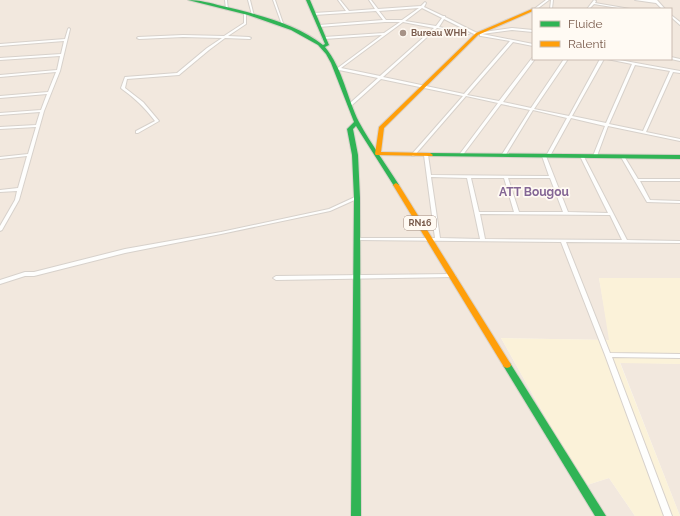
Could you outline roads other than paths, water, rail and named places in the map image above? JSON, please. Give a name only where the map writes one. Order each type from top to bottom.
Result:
[{"type":"street","name":"RN16","points":[[190,0],[253,15],[299,32],[322,47],[337,70],[357,122],[601,516]]},
{"type":"street","points":[[226,0],[227,9]]},
{"type":"street","points":[[249,0],[253,15]]},
{"type":"street","points":[[274,0],[283,26]]},
{"type":"street","points":[[308,0],[327,45],[322,47]]},
{"type":"street","points":[[339,0],[348,12]]},
{"type":"street","points":[[370,0],[385,21]]},
{"type":"street","points":[[537,8],[548,0]]},
{"type":"street","points":[[636,0],[656,1]]},
{"type":"street","points":[[594,2],[624,8]]},
{"type":"street","points":[[337,70],[401,21],[422,8],[425,3]]},
{"type":"street","points":[[314,14],[422,8],[477,34],[512,29],[532,31]]},
{"type":"street","points":[[532,11],[477,34],[381,128],[378,154],[680,157]]},
{"type":"street","points":[[137,132],[157,121],[133,94],[123,88],[126,78],[178,74],[223,37],[244,23],[245,13]]},
{"type":"street","points":[[672,17],[680,24]]},
{"type":"street","points":[[350,105],[438,28],[444,18]]},
{"type":"street","points":[[319,26],[401,21],[532,45]]},
{"type":"street","points":[[438,28],[453,23]]},
{"type":"street","points":[[1,228],[17,200],[42,111],[58,71],[69,29]]},
{"type":"street","points":[[324,38],[385,34]]},
{"type":"street","points":[[139,38],[183,36],[249,38]]},
{"type":"street","points":[[0,45],[66,40]]},
{"type":"street","points":[[413,155],[466,96],[512,41]]},
{"type":"street","points":[[0,59],[62,55]]},
{"type":"street","points":[[461,155],[532,60]]},
{"type":"street","points":[[503,156],[532,109],[565,60]]},
{"type":"street","points":[[566,214],[546,156],[570,117],[601,60]]},
{"type":"street","points":[[614,60],[680,72]]},
{"type":"street","points":[[595,156],[634,64]]},
{"type":"street","points":[[337,70],[680,140]]},
{"type":"street","points":[[644,132],[672,70]]},
{"type":"street","points":[[0,76],[58,71]]},
{"type":"street","points":[[0,97],[49,93]]},
{"type":"street","points":[[0,114],[42,111]]},
{"type":"street","points":[[356,516],[357,198],[355,155],[350,129],[357,122]]},
{"type":"street","points":[[0,128],[38,126]]},
{"type":"street","points":[[426,155],[438,240]]},
{"type":"street","points":[[0,158],[30,156]]},
{"type":"street","points":[[582,156],[625,241]]},
{"type":"street","points":[[623,157],[649,201],[680,202]]},
{"type":"street","points":[[429,176],[552,177]]},
{"type":"street","points":[[469,176],[483,240]]},
{"type":"street","points":[[506,177],[517,213]]},
{"type":"street","points":[[636,180],[680,180]]},
{"type":"street","points":[[0,191],[20,189]]},
{"type":"street","points":[[0,282],[25,274],[34,274],[125,251],[330,210],[357,198]]},
{"type":"street","points":[[477,213],[610,214]]},
{"type":"street","points":[[357,239],[680,242]]},
{"type":"street","points":[[563,241],[668,516]]},
{"type":"street","points":[[276,278],[453,276]]},
{"type":"street","points":[[608,356],[680,356]]},
{"type":"place","name":"Bureau WHH","points":[[403,33]]},
{"type":"district","name":"ATT Bougou","points":[[534,192]]}]
